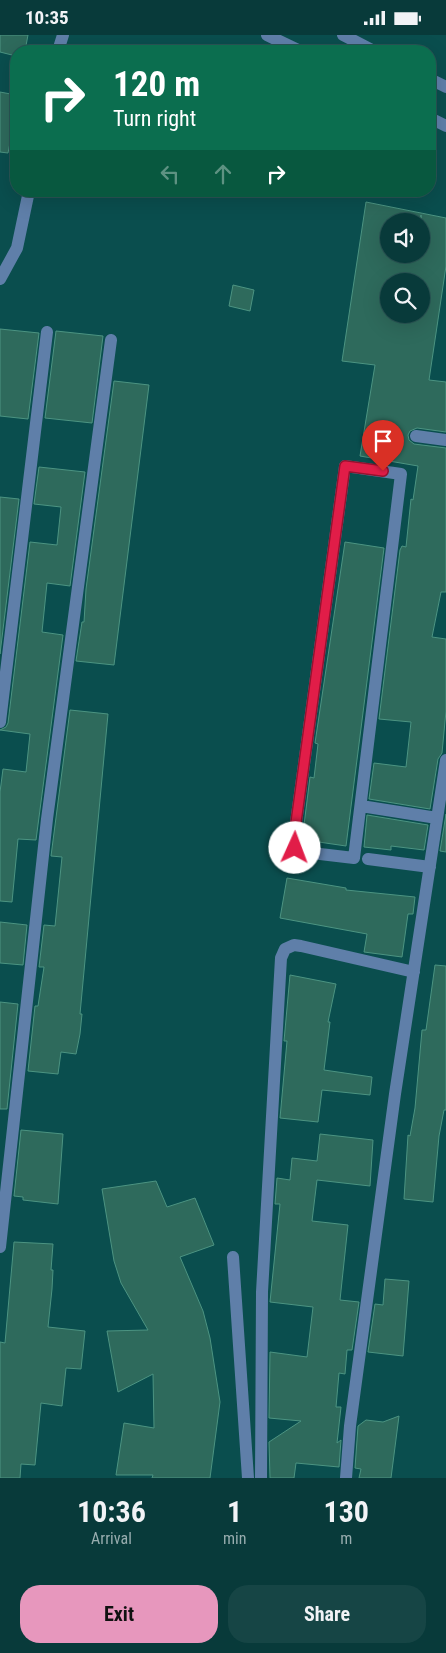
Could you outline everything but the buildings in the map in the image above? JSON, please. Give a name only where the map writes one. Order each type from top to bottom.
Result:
[{"type":"street","points":[[270,35],[289,45]]},
{"type":"street","points":[[343,35],[362,45]]},
{"type":"street","points":[[0,279],[17,247],[27,197]]},
{"type":"street","points":[[0,722],[47,331]]},
{"type":"street","points":[[0,1247],[47,819],[110,340]]},
{"type":"street","points":[[416,436],[446,440]]},
{"type":"street","points":[[345,466],[401,474],[361,806],[354,858],[303,852],[295,848],[294,837],[345,466]]},
{"type":"street","points":[[346,1478],[352,1406],[446,760]]},
{"type":"street","points":[[361,806],[437,818]]},
{"type":"street","points":[[368,859],[430,867]]},
{"type":"street","points":[[261,1478],[262,1292],[281,958],[285,949],[294,945],[414,973]]},
{"type":"street","points":[[233,1257],[248,1478]]},
{"type":"route","points":[[295,848],[294,837],[345,466],[383,471]]}]
